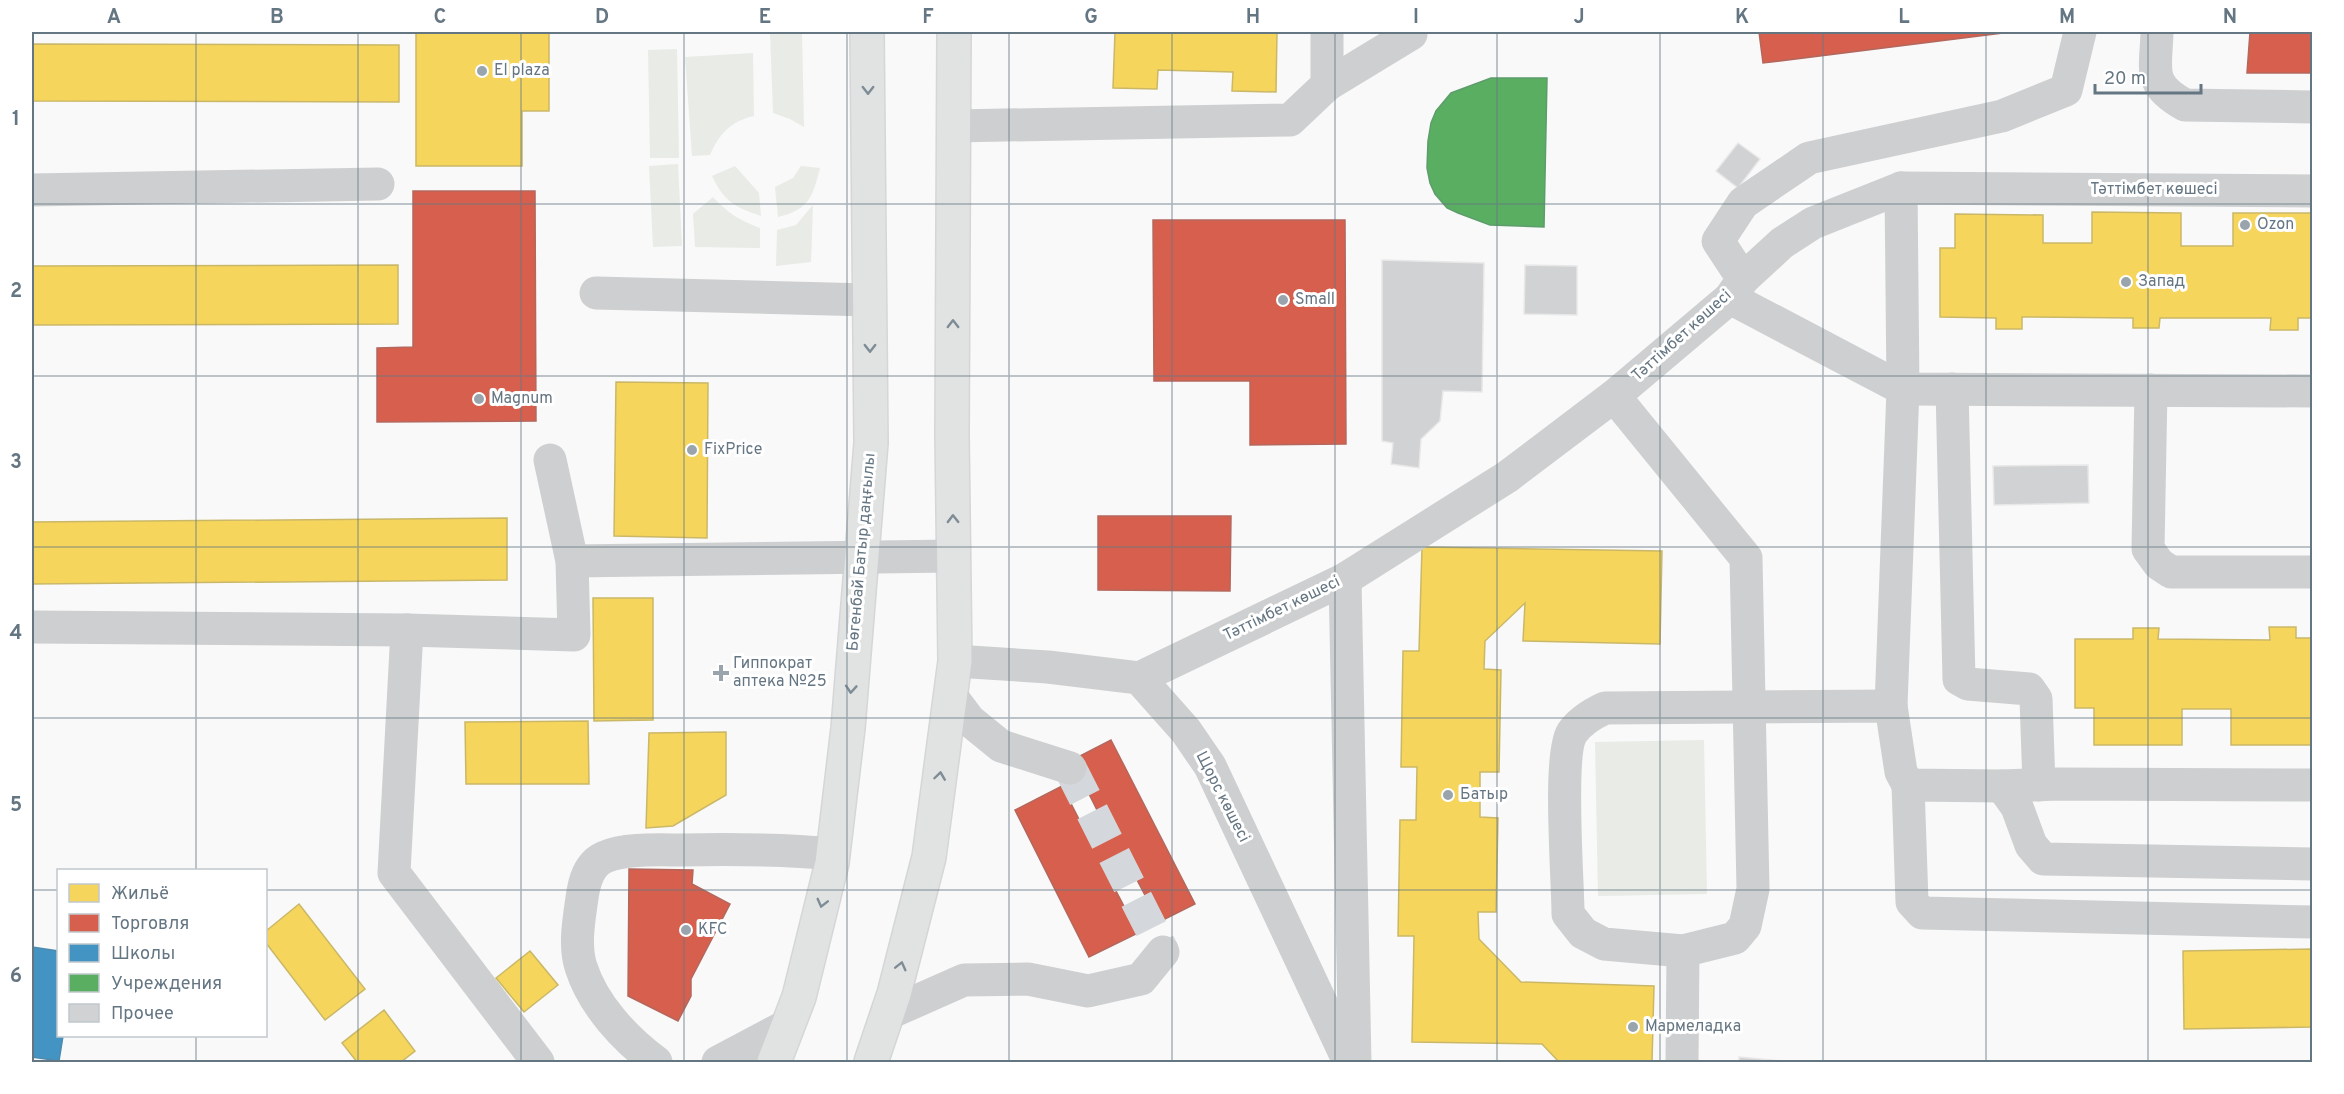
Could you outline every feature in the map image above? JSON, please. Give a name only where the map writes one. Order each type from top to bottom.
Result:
[{"type":"main road","name":"Бөгенбай Батыр даңғылы","points":[[774,1062],[799,997],[833,854],[848,728],[871,444],[867,32]]},
{"type":"main road","points":[[871,1062],[887,1014],[928,857],[955,661],[952,435],[954,32]]},
{"type":"street","points":[[1327,32],[1327,85]]},
{"type":"street","points":[[2080,32],[2066,90],[2002,116],[1809,158],[1743,203],[1718,241],[1736,288],[1902,389],[2313,391]]},
{"type":"street","points":[[2157,32],[2156,77],[2167,94],[2185,105],[2313,107]]},
{"type":"street","points":[[954,126],[1290,120],[1327,85],[1411,34]]},
{"type":"street","points":[[32,190],[378,184]]},
{"type":"street","points":[[1901,188],[1902,389],[1892,706],[1901,772],[1908,785],[1912,902],[1922,913],[2313,922]]},
{"type":"street","name":"Тәттімбет көшесі","points":[[1139,678],[1345,579],[1507,477],[1614,396],[1736,288],[1782,243],[1813,223],[1901,188],[2313,191]]},
{"type":"street","points":[[596,293],[870,300]]},
{"type":"street","points":[[1952,389],[1959,680],[1968,684],[2029,689],[2036,699],[2039,785]]},
{"type":"street","points":[[2151,390],[2148,549],[2159,564],[2171,572],[2313,572]]},
{"type":"street","points":[[1614,396],[1746,558],[1750,706],[1753,889],[1745,926],[1735,938],[1683,951],[1604,944],[1583,933],[1568,914],[1565,766],[1571,734],[1586,718],[1605,708],[1750,706],[1892,706]]},
{"type":"street","points":[[32,627],[407,630],[574,635],[572,561],[550,460]]},
{"type":"street","points":[[572,561],[954,556]]},
{"type":"street","points":[[1345,579],[1355,1062]]},
{"type":"street","points":[[407,630],[394,873],[538,1062]]},
{"type":"street","points":[[955,661],[1048,667],[1139,678]]},
{"type":"street","name":"Щорс көшесі","points":[[1139,678],[1186,731],[1210,766],[1349,1062]]},
{"type":"street","points":[[951,696],[969,720],[1001,746],[1070,768]]},
{"type":"street","points":[[1908,785],[2313,785]]},
{"type":"street","points":[[2002,786],[2017,807],[2031,845],[2043,859],[2313,864]]},
{"type":"street","points":[[656,1062],[642,1052],[612,1019],[595,997],[580,965],[578,928],[586,875],[604,857],[642,850],[779,849],[833,854]]},
{"type":"street","points":[[1682,1062],[1683,951]]},
{"type":"street","points":[[887,1014],[964,980],[1028,979],[1088,991],[1141,979],[1163,952]]},
{"type":"street","points":[[718,1062],[788,1025]]},
{"type":"shaded area","points":[[770,32],[802,32],[804,127],[773,113]]},
{"type":"shaded area","points":[[677,49],[679,158],[650,158],[648,50]]},
{"type":"shaded area","points":[[753,53],[754,116],[732,125],[717,141],[710,155],[692,156],[685,57]]},
{"type":"shaded area","points":[[678,164],[682,246],[653,247],[649,166]]},
{"type":"shaded area","points":[[735,166],[759,193],[761,216],[731,202],[721,192],[712,176]]},
{"type":"shaded area","points":[[801,166],[820,168],[812,194],[803,206],[778,217],[775,187],[793,178]]},
{"type":"shaded area","points":[[713,197],[735,216],[760,228],[760,248],[695,247],[693,214]]},
{"type":"shaded area","points":[[813,205],[811,262],[776,266],[777,230],[796,225]]},
{"type":"shaded area","points":[[1704,740],[1707,894],[1598,896],[1595,742]]},
{"type":"building: Жильё","name":"El plaza","points":[[416,32],[549,32],[549,111],[522,111],[522,166],[416,166]]},
{"type":"building: Жильё","points":[[1115,32],[1277,32],[1276,92],[1232,91],[1233,72],[1158,70],[1157,89],[1113,88]]},
{"type":"building: Жильё","points":[[32,44],[399,45],[399,102],[32,101]]},
{"type":"building: Жильё","name":"Запад","points":[[2092,212],[2181,213],[2181,246],[2233,246],[2233,213],[2312,213],[2312,318],[2298,318],[2298,330],[2270,330],[2271,318],[2160,318],[2159,328],[2133,328],[2133,318],[2022,317],[2022,329],[1996,329],[1996,318],[1940,317],[1940,248],[1955,248],[1955,214],[2043,215],[2043,243],[2092,243]]},
{"type":"building: Жильё","points":[[398,265],[398,324],[32,325],[32,266]]},
{"type":"building: Жильё","points":[[616,382],[708,383],[707,538],[614,536]]},
{"type":"building: Жильё","points":[[507,518],[507,580],[32,584],[32,522]]},
{"type":"building: Жильё","name":"Батыр","points":[[1422,547],[1662,551],[1660,644],[1523,641],[1525,603],[1485,641],[1484,669],[1501,670],[1499,772],[1480,772],[1480,817],[1498,818],[1496,912],[1478,912],[1479,939],[1521,982],[1654,986],[1652,1062],[1559,1062],[1542,1044],[1412,1042],[1414,936],[1398,936],[1400,820],[1416,820],[1417,767],[1401,767],[1403,651],[1419,651]]},
{"type":"building: Жильё","points":[[593,598],[653,598],[653,720],[594,721]]},
{"type":"building: Жильё","points":[[2269,627],[2296,627],[2296,638],[2312,638],[2312,745],[2231,745],[2231,709],[2182,709],[2182,745],[2094,745],[2094,708],[2075,708],[2075,639],[2133,639],[2133,628],[2159,628],[2158,639],[2270,640]]},
{"type":"building: Жильё","points":[[588,721],[589,784],[466,784],[465,722]]},
{"type":"building: Жильё","points":[[726,732],[726,795],[673,826],[646,828],[649,733]]},
{"type":"building: Жильё","points":[[299,904],[365,989],[325,1020],[267,944],[267,930]]},
{"type":"building: Жильё","points":[[2312,949],[2312,1027],[2184,1029],[2183,951]]},
{"type":"building: Жильё","points":[[530,951],[558,985],[524,1012],[496,978]]},
{"type":"building: Жильё","points":[[384,1010],[415,1051],[401,1062],[357,1062],[342,1043]]},
{"type":"building: Торговля","points":[[1759,32],[2011,32],[1763,63]]},
{"type":"building: Торговля","points":[[2250,32],[2312,32],[2312,73],[2247,73]]},
{"type":"building: Торговля","points":[[413,191],[535,191],[536,421],[377,422],[377,348],[413,347]]},
{"type":"building: Торговля","points":[[1153,220],[1345,220],[1346,444],[1250,445],[1250,381],[1154,381]]},
{"type":"building: Торговля","points":[[1098,516],[1231,516],[1230,591],[1098,590]]},
{"type":"building: Торговля","points":[[1111,740],[1195,904],[1159,922],[1136,878],[1115,889],[1138,933],[1089,957],[1015,810],[1062,786],[1084,829],[1102,820],[1072,760]]},
{"type":"building: Торговля","points":[[629,869],[693,870],[692,884],[730,904],[691,979],[691,996],[678,1021],[628,996]]},
{"type":"building: Школы","points":[[32,947],[57,951],[57,1037],[63,1037],[59,1061],[32,1057]]},
{"type":"building: Учреждения","points":[[1491,78],[1547,78],[1544,227],[1490,225],[1458,213],[1447,208],[1435,194],[1430,183],[1427,168],[1428,141],[1436,111],[1451,93]]},
{"type":"building: Прочее","points":[[1738,143],[1760,159],[1738,188],[1716,171]]},
{"type":"building: Прочее","points":[[1382,260],[1484,263],[1482,392],[1443,391],[1440,421],[1421,439],[1419,468],[1391,464],[1393,443],[1382,441]]},
{"type":"building: Прочее","points":[[1525,265],[1577,266],[1577,315],[1524,314]]},
{"type":"building: Прочее","points":[[2088,465],[2089,503],[1994,505],[1993,466]]},
{"type":"building: Прочее","points":[[1739,1057],[1793,1062],[1739,1062]]},
{"type":"tunnel","points":[[1070,768],[1163,952]]},
{"type":"place","name":"El plaza","points":[[482,71]]},
{"type":"place","name":"Ozon","points":[[2245,225]]},
{"type":"place","name":"Запад","points":[[2126,282]]},
{"type":"place","name":"Small","points":[[1283,300]]},
{"type":"place","name":"Magnum","points":[[479,399]]},
{"type":"place","name":"FixPrice","points":[[692,450]]},
{"type":"place","name":"Гиппократ аптека №25","points":[[721,673]]},
{"type":"place","name":"Батыр","points":[[1448,795]]},
{"type":"place","name":"KFC","points":[[686,930]]},
{"type":"place","name":"Мармеладка","points":[[1633,1027]]}]
